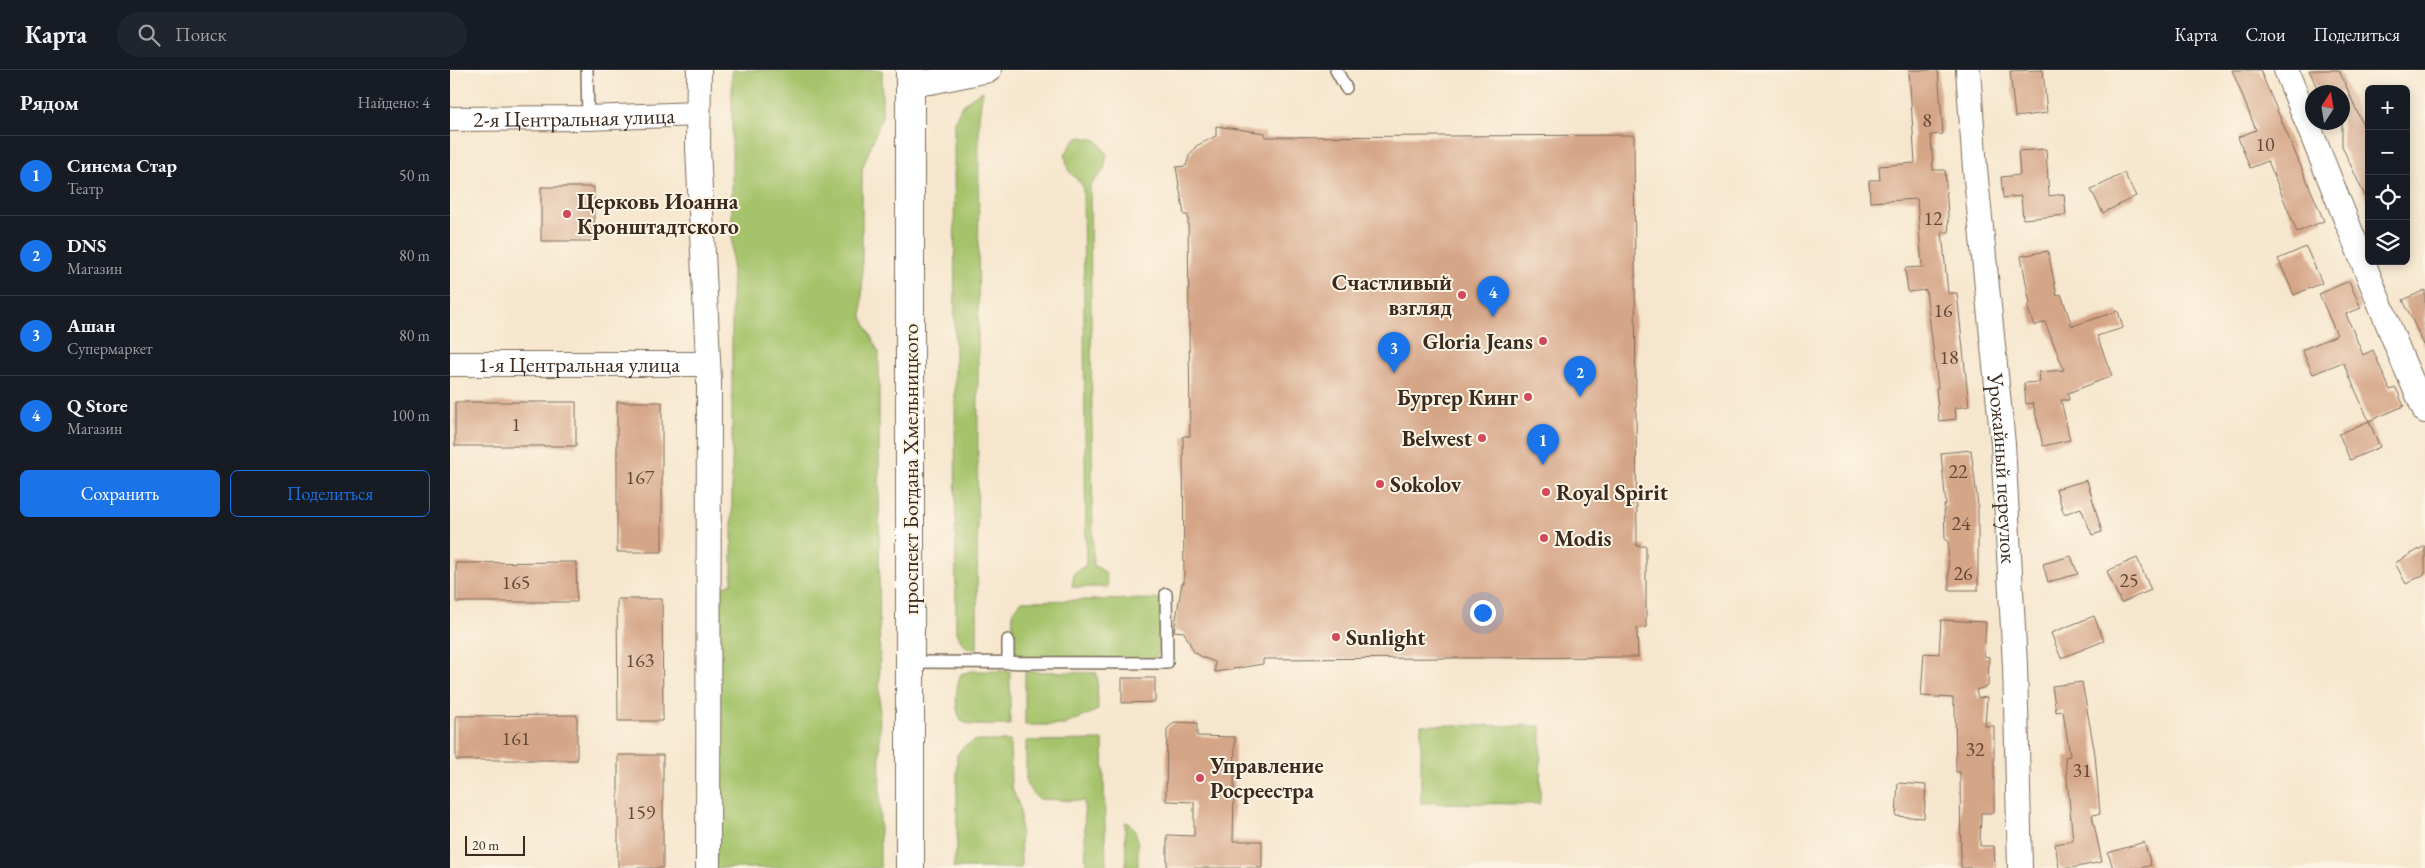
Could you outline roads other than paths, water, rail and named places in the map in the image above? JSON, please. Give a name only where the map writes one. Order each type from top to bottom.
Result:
[{"type":"main road","name":"проспект Богдана Хмельницкого","points":[[910,76],[910,868]]},
{"type":"street","points":[[699,70],[698,114],[709,380],[708,868]]},
{"type":"street","points":[[910,76],[930,82],[989,70]]},
{"type":"street","name":"Урожайный переулок","points":[[1968,70],[1975,169],[2003,444],[2015,665],[2020,868]]},
{"type":"street","points":[[2286,70],[2425,411]]},
{"type":"street","name":"2-я Центральная улица","points":[[450,119],[588,118],[698,114]]},
{"type":"street","name":"1-я Центральная улица","points":[[450,364],[707,364]]},
{"type":"lane","points":[[587,70],[588,118]]},
{"type":"lane","points":[[1336,70],[1346,88]]},
{"type":"lane","points":[[910,662],[1167,663],[1166,594]]},
{"type":"lane","points":[[1008,640],[1008,663]]},
{"type":"place","name":"Церковь Иоанна Кронштадтского","points":[[567,214]]},
{"type":"place","name":"Счастливый взгляд","points":[[1462,295]]},
{"type":"place","name":"Q Store","points":[[1493,317]]},
{"type":"place","name":"Gloria Jeans","points":[[1543,341]]},
{"type":"place","name":"Ашан","points":[[1394,373]]},
{"type":"place","name":"Бургер Кинг","points":[[1528,397]]},
{"type":"place","name":"DNS","points":[[1580,397]]},
{"type":"place","name":"Belwest","points":[[1482,438]]},
{"type":"place","name":"Синема Стар","points":[[1543,465]]},
{"type":"place","name":"Sokolov","points":[[1380,484]]},
{"type":"place","name":"Royal Spirit","points":[[1546,492]]},
{"type":"place","name":"Modis","points":[[1544,538]]},
{"type":"place","name":"Sunlight","points":[[1336,637]]},
{"type":"place","name":"Управление Росреестра","points":[[1200,778]]}]
